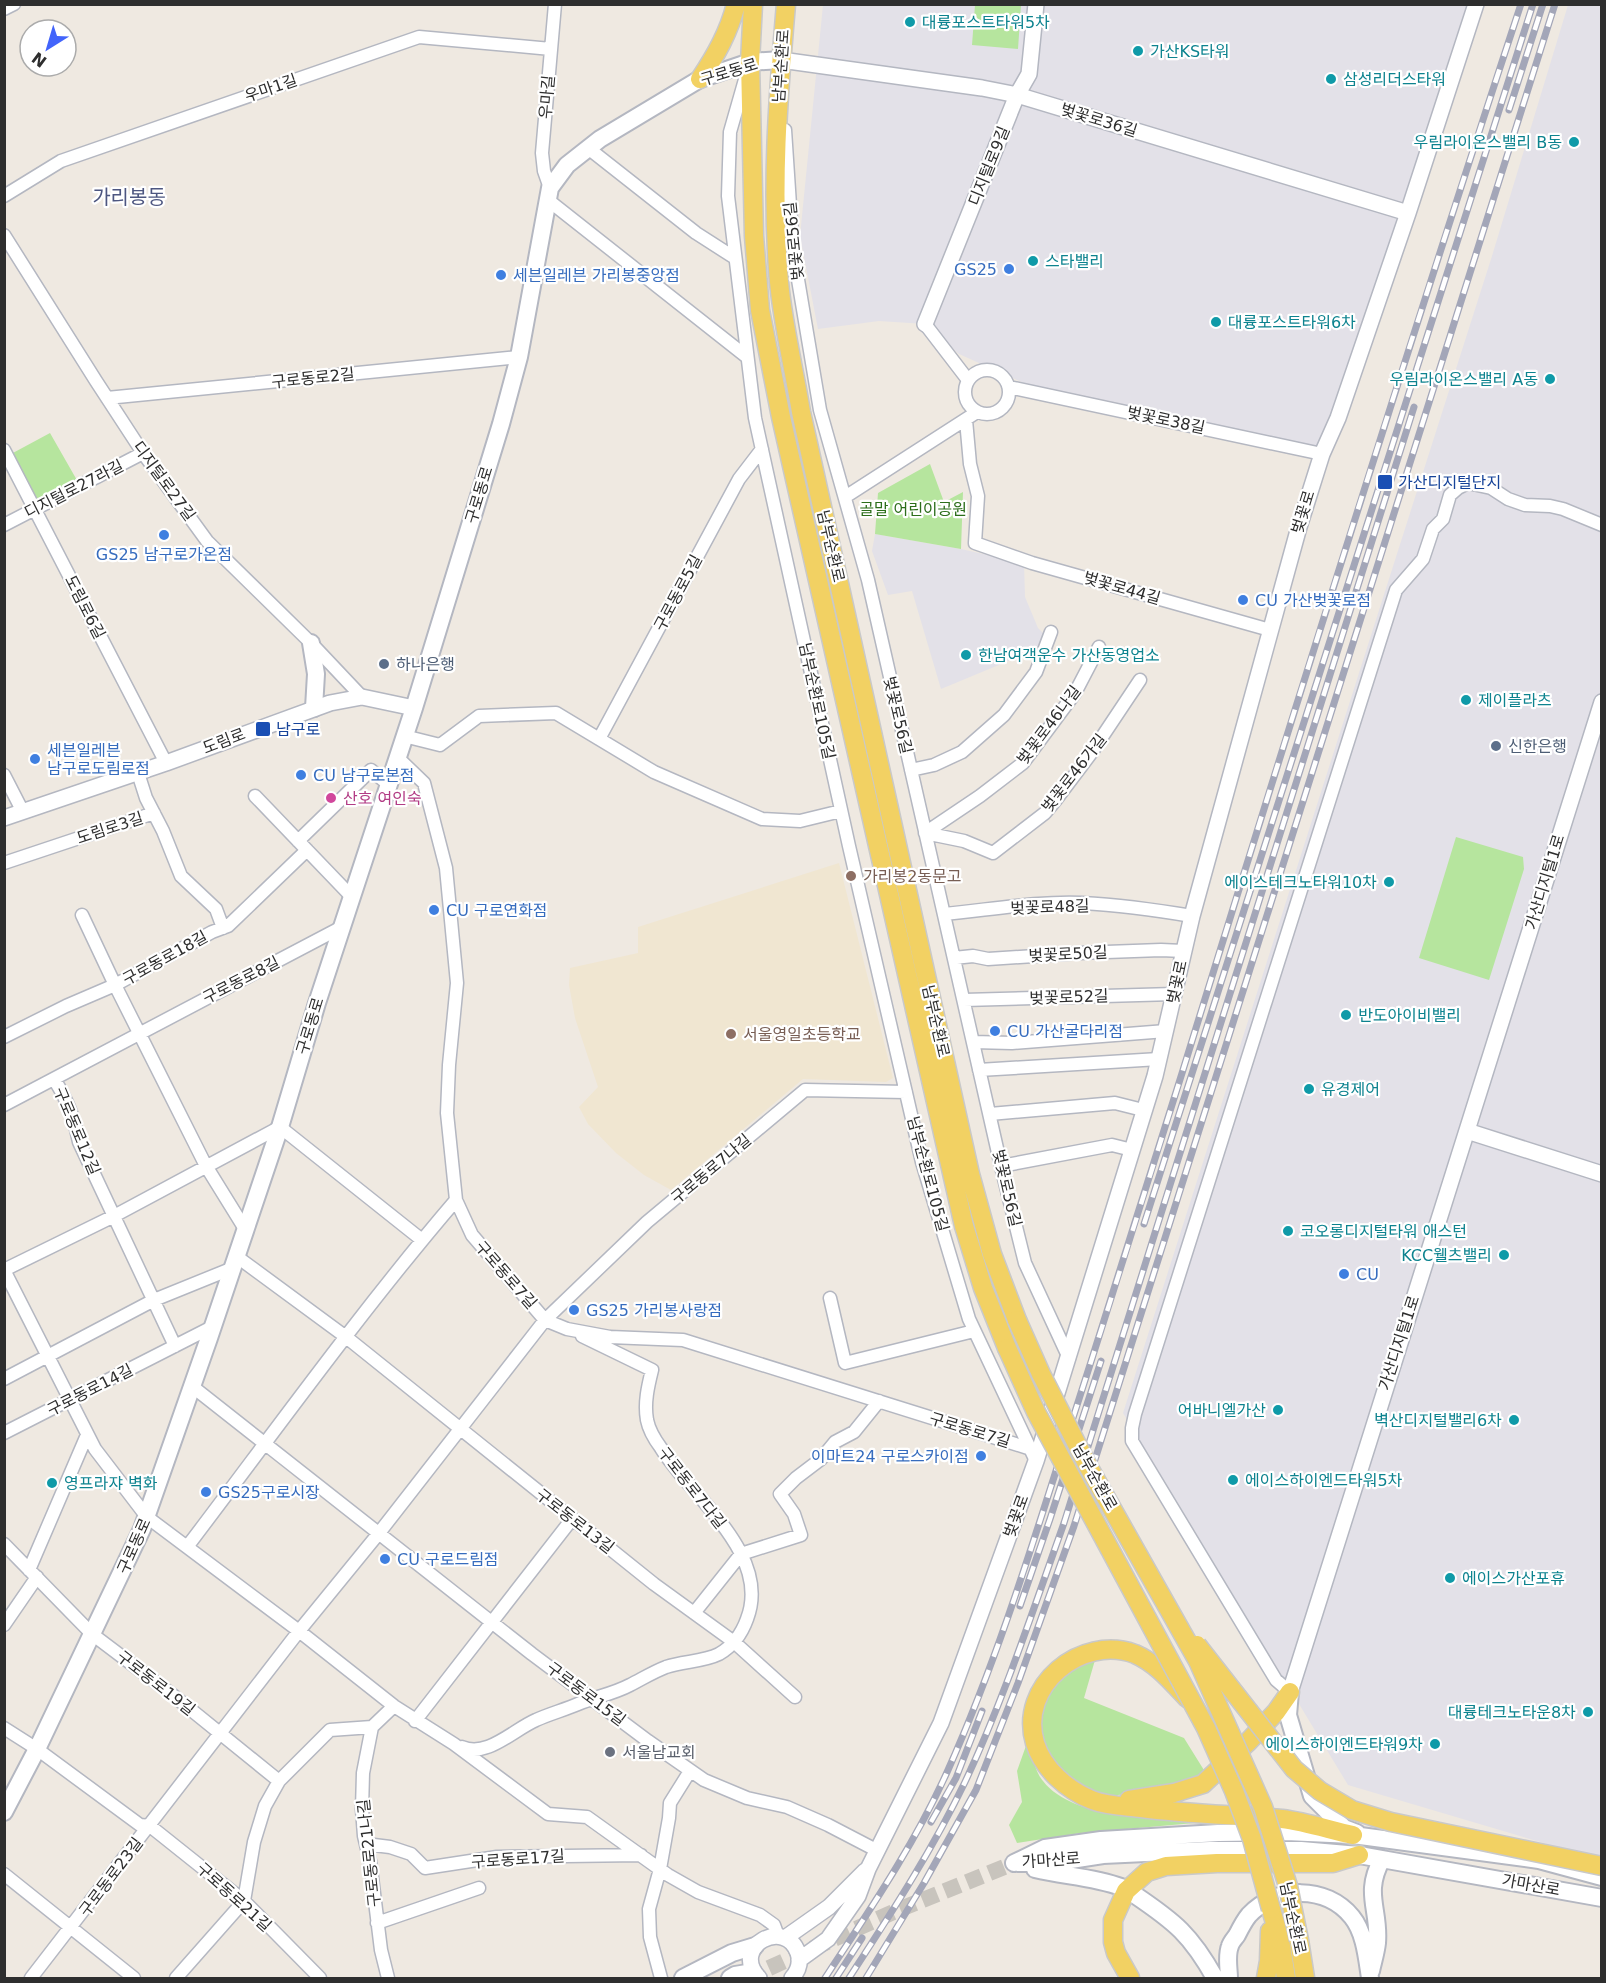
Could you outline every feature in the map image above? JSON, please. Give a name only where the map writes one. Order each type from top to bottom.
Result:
[{"type":"main road","points":[[700,79],[719,49],[730,25],[736,4]]},
{"type":"main road","name":"남부순환로","points":[[753,4],[750,62],[754,236],[760,310],[781,417],[964,1226],[983,1288],[1036,1412],[1196,1708],[1234,1791],[1252,1839],[1271,1909],[1275,1940],[1286,1978]]},
{"type":"main road","name":"남부순환로","points":[[786,4],[776,151],[779,284],[801,412],[970,1174],[992,1254],[1017,1320],[1041,1374],[1088,1466],[1198,1661],[1263,1807],[1288,1886],[1305,1978]]},
{"type":"main road","name":"구로동로","points":[[4,1812],[37,1749],[147,1517],[235,1262],[414,708],[501,424],[519,357],[549,194],[567,165],[588,148],[700,79],[750,62],[781,60]]},
{"type":"main road","points":[[311,643],[316,674],[314,708]]},
{"type":"main road","points":[[1175,1617],[1294,1769],[1320,1791],[1352,1810],[1391,1822],[1602,1866]]},
{"type":"main road","points":[[1196,1708],[1167,1677],[1150,1663],[1137,1655],[1107,1649],[1087,1652],[1066,1662],[1058,1669],[1036,1700],[1032,1711],[1032,1724],[1036,1744],[1050,1769],[1068,1787],[1104,1804],[1168,1812],[1285,1820],[1361,1836]]},
{"type":"main road","points":[[1104,1804],[1165,1795],[1203,1784],[1248,1742],[1276,1712],[1290,1692]]},
{"type":"main road","points":[[1290,1692],[1288,1715],[1312,1796],[1344,1828],[1361,1836]]},
{"type":"main road","name":"가마산로","points":[[1014,1863],[1045,1848],[1101,1840],[1286,1832],[1361,1836],[1539,1860],[1602,1877]]},
{"type":"main road","name":"가마산로","points":[[1014,1863],[1052,1863],[1103,1855],[1209,1850],[1301,1850],[1359,1855],[1602,1898]]},
{"type":"main road","points":[[1130,1978],[1116,1953],[1113,1942],[1113,1920],[1126,1891],[1147,1872],[1166,1866],[1217,1863],[1333,1863],[1359,1855]]},
{"type":"main road","points":[[1370,1978],[1377,1942],[1372,1884],[1374,1873],[1382,1859]]},
{"type":"main road","points":[[1014,1863],[1052,1873],[1091,1877],[1128,1891],[1163,1913],[1183,1931],[1200,1951],[1215,1978]]},
{"type":"main road","points":[[1229,1978],[1230,1946],[1250,1913],[1270,1899],[1300,1892],[1326,1897],[1353,1918],[1362,1939],[1370,1978]]},
{"type":"main road","points":[[1236,1937],[1241,1978]]},
{"type":"main road","points":[[1266,1978],[1275,1940]]},
{"type":"main road","points":[[683,1978],[732,1953],[755,1946]]},
{"type":"main road","points":[[730,1978],[735,1976],[757,1977]]},
{"type":"street","points":[[4,9],[14,4]]},
{"type":"street","name":"우마길","points":[[549,194],[542,153],[555,4]]},
{"type":"street","name":"디지털로9길","points":[[925,324],[1017,95],[1029,74],[1036,4]]},
{"type":"street","name":"벚꽃로","points":[[800,1960],[828,1939],[858,1896],[868,1869],[941,1723],[1032,1454],[1069,1358],[1159,1059],[1192,916],[1299,527],[1322,454],[1338,418],[1408,213],[1476,4]]},
{"type":"street","name":"우마1길","points":[[4,196],[61,161],[419,36],[551,50]]},
{"type":"street","name":"벚꽃로36길","points":[[781,60],[1017,95],[1408,213]]},
{"type":"street","name":"벚꽃로56길","points":[[781,60],[793,250],[820,410],[868,580],[1025,1263],[1069,1358]]},
{"type":"street","name":"남부순환로105길","points":[[750,62],[730,132],[728,196],[755,418],[841,811],[922,1162],[969,1319],[1032,1454]]},
{"type":"street","points":[[588,148],[696,233],[735,258]]},
{"type":"street","points":[[549,194],[747,357]]},
{"type":"street","name":"디지털로27길","points":[[4,235],[143,453],[207,541],[311,643],[362,697]]},
{"type":"street","points":[[925,324],[968,380],[965,395],[967,402],[978,412],[991,414],[1004,407],[1008,401],[1009,387]]},
{"type":"street","name":"구로동로2길","points":[[107,398],[519,357]]},
{"type":"street","name":"벚꽃로38길","points":[[968,380],[976,373],[989,370],[1002,375],[1009,387],[1322,454]]},
{"type":"street","points":[[845,497],[978,412]]},
{"type":"street","name":"벚꽃로44길","points":[[966,420],[970,464],[978,496],[975,543],[1032,562],[1270,630]]},
{"type":"street","name":"구로동로5길","points":[[599,739],[739,479],[762,449]]},
{"type":"street","name":"도림로6길","points":[[4,450],[166,763]]},
{"type":"street","name":"디지털로27라길","points":[[4,525],[143,453]]},
{"type":"street","points":[[1290,1692],[1276,1680],[1132,1441],[1135,1414],[1396,590],[1423,559],[1433,529],[1443,519],[1450,495],[1468,483],[1491,488],[1508,499],[1525,505],[1563,509],[1602,525]]},
{"type":"street","points":[[911,770],[934,765],[962,753],[1004,715],[1036,672],[1052,633]]},
{"type":"street","name":"벚꽃로46나길","points":[[925,833],[980,796],[1023,763],[1075,693],[1099,647]]},
{"type":"street","name":"벚꽃로46가길","points":[[925,833],[964,841],[993,853],[1044,813],[1055,801],[1140,680]]},
{"type":"street","name":"도림로","points":[[4,818],[138,773],[343,699],[362,697],[414,708]]},
{"type":"street","name":"가산디지털1로","points":[[1290,1692],[1602,702]]},
{"type":"street","points":[[404,736],[440,746],[479,716],[556,713],[654,772],[762,819],[800,821],[841,811]]},
{"type":"street","name":"구로동로7길","points":[[397,757],[424,783],[446,868],[457,983],[447,1113],[456,1200],[472,1235],[544,1320],[567,1329],[610,1337],[682,1340],[879,1401],[1032,1454]]},
{"type":"street","points":[[302,845],[371,770],[389,785]]},
{"type":"street","points":[[138,773],[146,798],[154,813]]},
{"type":"street","points":[[4,775],[23,812]]},
{"type":"street","points":[[255,796],[352,897]]},
{"type":"street","name":"도림로3길","points":[[4,862],[154,813],[181,876],[216,909],[223,928]]},
{"type":"street","name":"구로동로18길","points":[[4,1037],[115,985],[228,926],[302,845]]},
{"type":"street","name":"벚꽃로48길","points":[[944,914],[1082,903],[1192,916]]},
{"type":"street","points":[[82,915],[206,1166],[245,1229]]},
{"type":"street","name":"구로동로8길","points":[[4,1105],[342,927]]},
{"type":"street","name":"벚꽃로50길","points":[[954,958],[974,956],[988,959],[1079,953],[1183,951]]},
{"type":"street","name":"벚꽃로52길","points":[[964,1000],[1174,994]]},
{"type":"street","points":[[974,1042],[1012,1043],[1166,1031]]},
{"type":"street","points":[[979,1070],[1159,1059]]},
{"type":"street","name":"구로동로12길","points":[[54,1079],[66,1099],[79,1142],[114,1216]]},
{"type":"street","name":"구로동로7나길","points":[[544,1320],[647,1222],[805,1090],[906,1092]]},
{"type":"street","points":[[990,1114],[1115,1103],[1143,1110]]},
{"type":"street","points":[[422,1240],[280,1127],[114,1216],[4,1270],[95,1449],[147,1517],[299,1631],[394,1706],[454,1744],[471,1752],[491,1746],[535,1720],[630,1685],[648,1674],[669,1666],[719,1653],[734,1642]]},
{"type":"street","points":[[1467,1131],[1602,1174]]},
{"type":"street","points":[[1001,1166],[1112,1145],[1131,1150]]},
{"type":"street","points":[[187,1547],[346,1337],[456,1200]]},
{"type":"street","points":[[114,1216],[175,1346]]},
{"type":"street","points":[[4,1379],[154,1300],[235,1262]]},
{"type":"street","name":"구로동로13길","points":[[235,1262],[346,1337],[572,1519],[734,1642],[795,1697]]},
{"type":"street","points":[[830,1298],[845,1363],[974,1331]]},
{"type":"street","points":[[150,1826],[299,1631],[379,1533],[544,1320]]},
{"type":"street","name":"구로동로14길","points":[[4,1433],[213,1326]]},
{"type":"street","name":"구로동로7다길","points":[[567,1329],[652,1370],[646,1396],[647,1420],[653,1437],[670,1463],[720,1521],[745,1560],[752,1589],[751,1610],[734,1642]]},
{"type":"street","name":"구로동로15길","points":[[192,1387],[492,1622],[648,1742],[690,1771],[704,1780],[747,1798],[787,1807],[878,1851]]},
{"type":"street","points":[[694,1613],[741,1554],[801,1535],[794,1514],[780,1494],[821,1459],[834,1442],[854,1432],[879,1401]]},
{"type":"street","points":[[4,1625],[33,1573],[87,1435]]},
{"type":"street","points":[[415,1721],[572,1519]]},
{"type":"street","name":"구로동로19길","points":[[4,1544],[92,1634],[174,1696],[279,1781]]},
{"type":"street","points":[[176,1978],[244,1901],[254,1842],[265,1806],[279,1781],[330,1730],[372,1727],[394,1706]]},
{"type":"street","name":"구로동로21나길","points":[[372,1727],[363,1773],[362,1809],[377,1923],[388,1978]]},
{"type":"street","name":"구로동로21길","points":[[4,1728],[37,1749],[140,1826],[150,1826],[244,1901],[314,1977]]},
{"type":"street","points":[[454,1744],[548,1814],[587,1817],[660,1869],[698,1892],[760,1915],[774,1925],[782,1937],[795,1947],[800,1960],[792,1978]]},
{"type":"street","points":[[661,1978],[650,1937],[649,1909],[660,1869],[670,1803],[690,1771]]},
{"type":"street","name":"구로동로23길","points":[[71,1928],[150,1826]]},
{"type":"street","name":"구로동로17길","points":[[366,1844],[411,1854],[425,1868],[497,1857],[641,1855]]},
{"type":"street","name":"벚꽃로","points":[[755,1946],[769,1936],[782,1937],[829,1907],[868,1869]]},
{"type":"street","name":"구로동로23길","points":[[4,1874],[134,1978]]},
{"type":"street","points":[[377,1923],[480,1888]]},
{"type":"street","points":[[31,1978],[71,1928]]},
{"type":"street","points":[[755,1946],[750,1959],[757,1977]]},
{"type":"shaded area","points":[[823,5],[1472,5],[1322,454],[1048,394],[959,354],[925,324],[879,321],[818,329],[800,236]]},
{"type":"shaded area","points":[[1568,5],[1601,5],[1601,1860],[1348,1785],[1123,1413],[1492,256]]},
{"type":"shaded area","name":"한남여객운수 가산동영업소","points":[[875,534],[1024,563],[1025,597],[1038,628],[1046,636],[1040,648],[941,689],[912,591],[888,595],[872,551]]},
{"type":"shaded area","name":"서울영일초등학교","points":[[839,863],[893,1078],[886,1082],[803,1079],[671,1190],[644,1175],[616,1153],[588,1124],[579,1107],[598,1087],[575,1018],[569,985],[570,968],[638,953],[638,927]]},
{"type":"green space","points":[[975,5],[1021,5],[1018,49],[972,45]]},
{"type":"green space","points":[[50,433],[78,482],[38,502],[11,454]]},
{"type":"green space","name":"골말 어린이공원","points":[[930,464],[944,502],[963,492],[961,549],[875,534],[878,493]]},
{"type":"green space","points":[[1456,837],[1523,857],[1524,869],[1489,980],[1419,958]]},
{"type":"green space","points":[[1095,1660],[1084,1698],[1184,1738],[1207,1775],[1182,1785],[1132,1794],[1109,1795],[1095,1793],[1076,1784],[1061,1771],[1050,1756],[1043,1738],[1041,1719],[1045,1701],[1054,1684],[1069,1669]]},
{"type":"green space","points":[[1027,1743],[1043,1781],[1057,1794],[1075,1804],[1119,1815],[1206,1822],[1081,1833],[1017,1843],[1009,1825],[1022,1802],[1017,1771]]},
{"type":"tunnel","points":[[747,1978],[898,1910],[1014,1863]]},
{"type":"railway","points":[[825,1978],[891,1877],[935,1797],[965,1731],[1010,1612],[1123,1261],[1307,670],[1521,4]]},
{"type":"railway","points":[[1144,1224],[1533,4]]},
{"type":"railway","points":[[1509,110],[1543,4]]},
{"type":"railway","points":[[866,1978],[924,1883],[976,1790],[1018,1683],[1074,1526],[1555,4]]},
{"type":"railway","points":[[849,1978],[910,1882],[952,1808],[993,1719],[1029,1621],[1064,1523],[1414,407]]},
{"type":"railway","points":[[1020,1606],[1101,1361]]},
{"type":"railway","points":[[931,1822],[956,1778],[982,1711]]},
{"type":"railway","points":[[836,1978],[862,1938]]},
{"type":"place","name":"대륭포스트타워5차","points":[[910,22]]},
{"type":"place","name":"가산KS타워","points":[[1138,51]]},
{"type":"place","name":"삼성리더스타워","points":[[1331,79]]},
{"type":"place","name":"우림라이온스밸리 B동","points":[[1574,142]]},
{"type":"place","name":"스타밸리","points":[[1033,261]]},
{"type":"place","name":"GS25","points":[[1009,269]]},
{"type":"place","name":"세븐일레븐 가리봉중앙점","points":[[501,275]]},
{"type":"place","name":"대륭포스트타워6차","points":[[1216,322]]},
{"type":"place","name":"우림라이온스밸리 A동","points":[[1550,379]]},
{"type":"place","name":"가산디지털단지","points":[[1385,482]]},
{"type":"place","name":"GS25 남구로가온점","points":[[164,535]]},
{"type":"place","name":"CU 가산벚꽃로점","points":[[1243,600]]},
{"type":"place","name":"한남여객운수 가산동영업소","points":[[966,655]]},
{"type":"place","name":"하나은행","points":[[384,664]]},
{"type":"place","name":"제이플라츠","points":[[1466,700]]},
{"type":"place","name":"남구로","points":[[263,729]]},
{"type":"place","name":"신한은행","points":[[1496,746]]},
{"type":"place","name":"세븐일레븐 남구로도림로점","points":[[35,759]]},
{"type":"place","name":"CU 남구로본점","points":[[301,775]]},
{"type":"place","name":"산호 여인숙","points":[[331,798]]},
{"type":"place","name":"가리봉2동문고","points":[[851,876]]},
{"type":"place","name":"에이스테크노타워10차","points":[[1389,882]]},
{"type":"place","name":"CU 구로연화점","points":[[434,910]]},
{"type":"place","name":"반도아이비밸리","points":[[1346,1015]]},
{"type":"place","name":"CU 가산굴다리점","points":[[995,1031]]},
{"type":"place","name":"서울영일초등학교","points":[[731,1034]]},
{"type":"place","name":"유경제어","points":[[1309,1089]]},
{"type":"place","name":"코오롱디지털타워 애스턴","points":[[1288,1231]]},
{"type":"place","name":"KCC웰츠밸리","points":[[1504,1255]]},
{"type":"place","name":"CU","points":[[1344,1274]]},
{"type":"place","name":"GS25 가리봉사랑점","points":[[574,1310]]},
{"type":"place","name":"어바니엘가산","points":[[1278,1410]]},
{"type":"place","name":"벽산디지털밸리6차","points":[[1514,1420]]},
{"type":"place","name":"이마트24 구로스카이점","points":[[981,1456]]},
{"type":"place","name":"에이스하이엔드타워5차","points":[[1233,1480]]},
{"type":"place","name":"영프라쟈 벽화","points":[[52,1483]]},
{"type":"place","name":"GS25구로시장","points":[[206,1492]]},
{"type":"place","name":"CU 구로드림점","points":[[385,1559]]},
{"type":"place","name":"에이스가산포휴","points":[[1450,1578]]},
{"type":"place","name":"대륭테크노타운8차","points":[[1588,1712]]},
{"type":"place","name":"에이스하이엔드타워9차","points":[[1435,1744]]},
{"type":"place","name":"서울남교회","points":[[610,1752]]},
{"type":"district","name":"가리봉동","points":[[129,197]]}]
